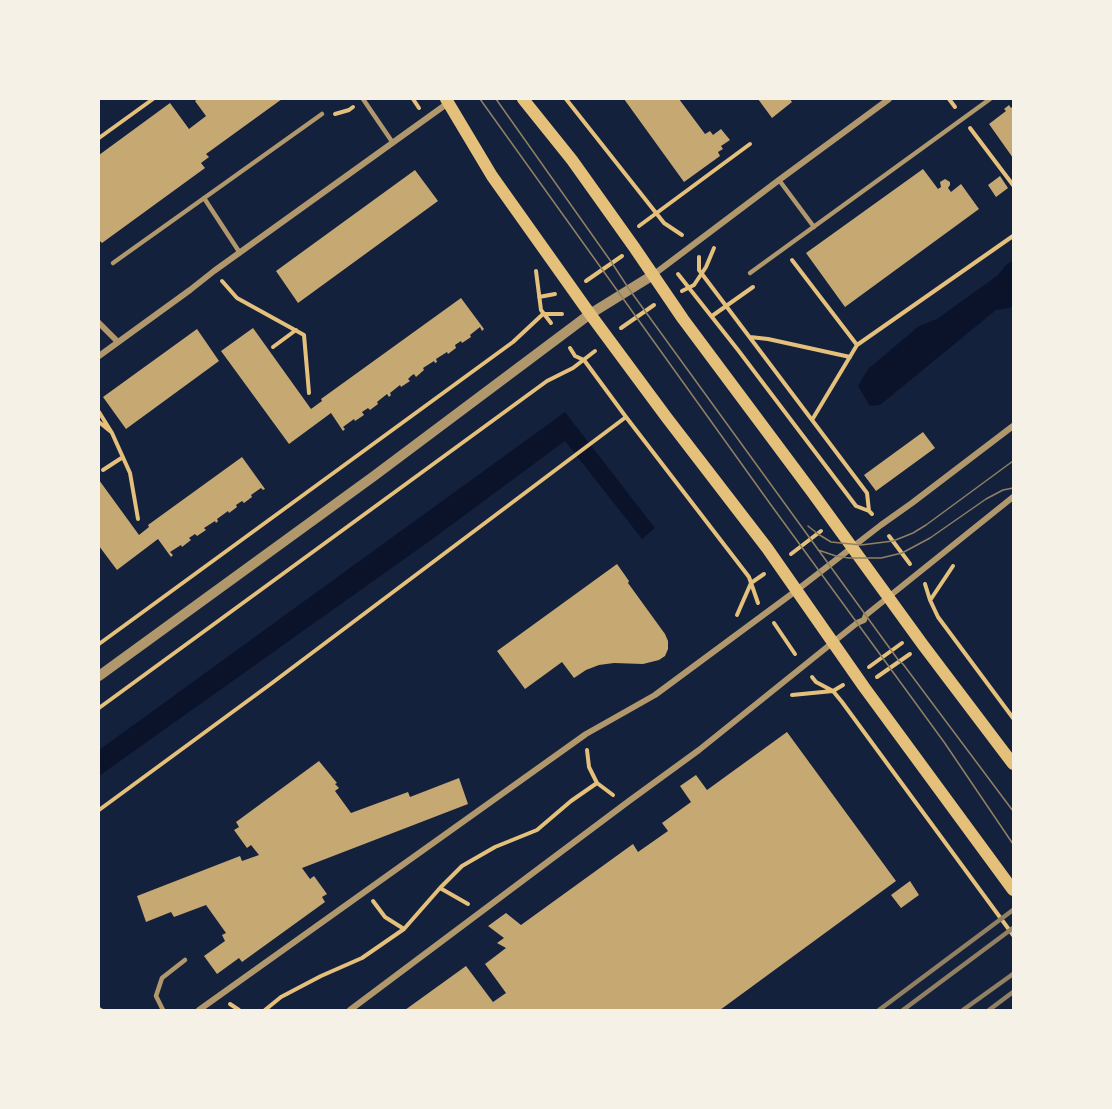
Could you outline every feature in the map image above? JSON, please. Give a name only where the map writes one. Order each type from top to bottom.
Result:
[{"type":"main road","points":[[523,99],[572,160],[683,319],[922,645],[1013,764]]},
{"type":"main road","points":[[447,101],[492,176],[590,314],[767,548],[864,687],[1013,891]]},
{"type":"street","points":[[99,676],[374,476],[590,314],[670,263],[889,99]]},
{"type":"street","points":[[99,356],[393,143],[447,101]]},
{"type":"street","points":[[99,323],[118,342]]},
{"type":"street","points":[[199,1010],[586,734],[655,695],[1013,426]]},
{"type":"street","points":[[350,1010],[699,750],[857,623],[864,620],[866,615],[1013,497]]},
{"type":"lane","points":[[363,99],[393,143]]},
{"type":"lane","points":[[750,273],[990,99]]},
{"type":"lane","points":[[113,263],[322,114]]},
{"type":"lane","points":[[779,180],[814,227]]},
{"type":"lane","points":[[204,198],[240,253]]},
{"type":"lane","points":[[163,1010],[156,996],[162,978],[185,960]]},
{"type":"path","points":[[99,138],[153,99]]},
{"type":"path","points":[[322,114],[329,115],[349,110],[363,99]]},
{"type":"path","points":[[566,99],[664,223],[682,235],[691,247],[699,258],[699,270],[867,493],[869,511]]},
{"type":"path","points":[[949,99],[1013,185]]},
{"type":"path","points":[[638,226],[750,144]]},
{"type":"path","points":[[812,420],[857,345],[1013,236]]},
{"type":"path","points":[[538,297],[574,290],[634,247]]},
{"type":"path","points":[[784,249],[857,345]]},
{"type":"path","points":[[530,262],[536,272],[538,297],[543,314],[575,356],[584,360],[749,578],[759,603],[804,666],[816,682],[833,691],[842,702],[1013,935]]},
{"type":"path","points":[[670,263],[856,506],[869,511],[881,525],[925,584],[930,600],[946,628],[1013,718]]},
{"type":"path","points":[[214,271],[237,298],[304,335],[309,393]]},
{"type":"path","points":[[712,316],[754,286],[750,273]]},
{"type":"path","points":[[99,644],[513,342],[543,314]]},
{"type":"path","points":[[273,347],[296,330]]},
{"type":"path","points":[[750,338],[768,339],[850,357]]},
{"type":"path","points":[[99,708],[547,381],[584,360]]},
{"type":"path","points":[[99,412],[112,433],[130,473],[138,519]]},
{"type":"path","points":[[99,810],[626,417]]},
{"type":"path","points":[[99,422],[112,433]]},
{"type":"path","points":[[103,470],[123,457]]},
{"type":"path","points":[[842,702],[946,628]]},
{"type":"path","points":[[586,734],[589,767],[597,783],[609,793],[629,801]]},
{"type":"path","points":[[265,1010],[281,997],[362,958],[404,929],[462,866],[495,847],[537,830],[571,801],[597,783]]},
{"type":"path","points":[[440,888],[481,912]]},
{"type":"path","points":[[365,891],[385,918],[404,929]]},
{"type":"water","points":[[1013,260],[1013,304],[1010,308],[996,310],[880,405],[870,406],[858,386],[868,369],[919,326],[937,319],[998,275]]},
{"type":"water","points":[[565,412],[655,528],[642,539],[565,441],[431,540],[99,776],[99,750]]},
{"type":"building","points":[[198,99],[282,99],[206,154],[209,157],[201,163],[205,168],[102,243],[99,240],[99,155],[170,103],[189,129],[206,116],[195,101]]},
{"type":"building","points":[[624,99],[679,99],[705,134],[710,131],[713,135],[721,129],[730,140],[721,146],[723,149],[718,152],[720,156],[684,182]]},
{"type":"building","points":[[758,99],[790,99],[792,102],[772,118]]},
{"type":"building","points":[[1009,105],[1011,108],[1013,106],[1013,158],[989,124],[1006,111],[1004,109]]},
{"type":"building","points":[[923,169],[938,189],[941,187],[940,182],[945,179],[950,182],[948,188],[951,192],[961,184],[979,209],[845,307],[806,253]]},
{"type":"building","points":[[415,170],[438,201],[298,303],[276,271]]},
{"type":"building","points":[[1000,176],[1008,188],[996,197],[988,185]]},
{"type":"building","points":[[461,298],[484,329],[482,331],[480,327],[470,335],[471,337],[455,345],[456,348],[448,354],[447,352],[436,359],[437,362],[434,361],[423,368],[424,370],[416,377],[414,374],[411,376],[408,379],[410,381],[401,387],[400,385],[390,393],[389,397],[387,394],[370,410],[368,408],[362,412],[364,415],[343,427],[345,429],[343,431],[331,413],[289,444],[221,351],[253,328],[311,409],[322,401],[321,399]]},
{"type":"building","points":[[197,329],[219,361],[126,429],[103,397]]},
{"type":"building","points":[[923,432],[935,448],[876,491],[864,475]]},
{"type":"building","points":[[242,457],[265,489],[261,488],[244,503],[242,501],[229,513],[228,511],[217,519],[216,523],[215,521],[204,528],[206,530],[189,538],[191,540],[182,547],[181,545],[170,552],[173,555],[171,557],[158,539],[117,570],[99,546],[99,480],[139,535],[149,527],[148,525]]},
{"type":"building","points":[[617,564],[665,634],[668,649],[665,656],[643,664],[599,665],[574,678],[562,662],[525,689],[497,651]]},
{"type":"building","points":[[787,732],[896,881],[720,1010],[405,1010],[466,966],[493,1002],[506,993],[485,964],[506,948],[497,943],[504,938],[488,926],[506,913],[521,925],[633,844],[638,852],[668,831],[662,823],[691,802],[680,786],[696,775],[707,790]]},
{"type":"building","points":[[319,761],[337,783],[335,784],[339,788],[335,791],[351,813],[408,792],[410,797],[459,778],[468,804],[302,868],[310,879],[314,876],[327,894],[322,897],[325,902],[242,962],[239,958],[217,974],[204,956],[225,941],[222,935],[226,933],[206,905],[174,917],[171,912],[146,922],[137,896],[240,856],[242,861],[259,855],[251,845],[247,848],[234,830],[239,827],[236,822]]},
{"type":"building","points":[[910,881],[919,895],[901,908],[891,895]]},
{"type":"tram line","points":[[480,99],[944,742],[1013,844]]},
{"type":"tram line","points":[[496,99],[629,289],[899,661],[1013,811]]},
{"type":"tram line","points":[[808,526],[831,542],[861,545],[893,541],[926,525],[1013,461]]},
{"type":"tram line","points":[[818,550],[849,558],[881,558],[902,553],[930,538],[986,499],[1003,490],[1013,488]]},
{"type":"railway","points":[[879,1010],[1013,910]]},
{"type":"railway","points":[[903,1010],[1013,928]]},
{"type":"railway","points":[[963,1010],[1013,974]]},
{"type":"railway","points":[[989,1010],[1013,992]]}]
